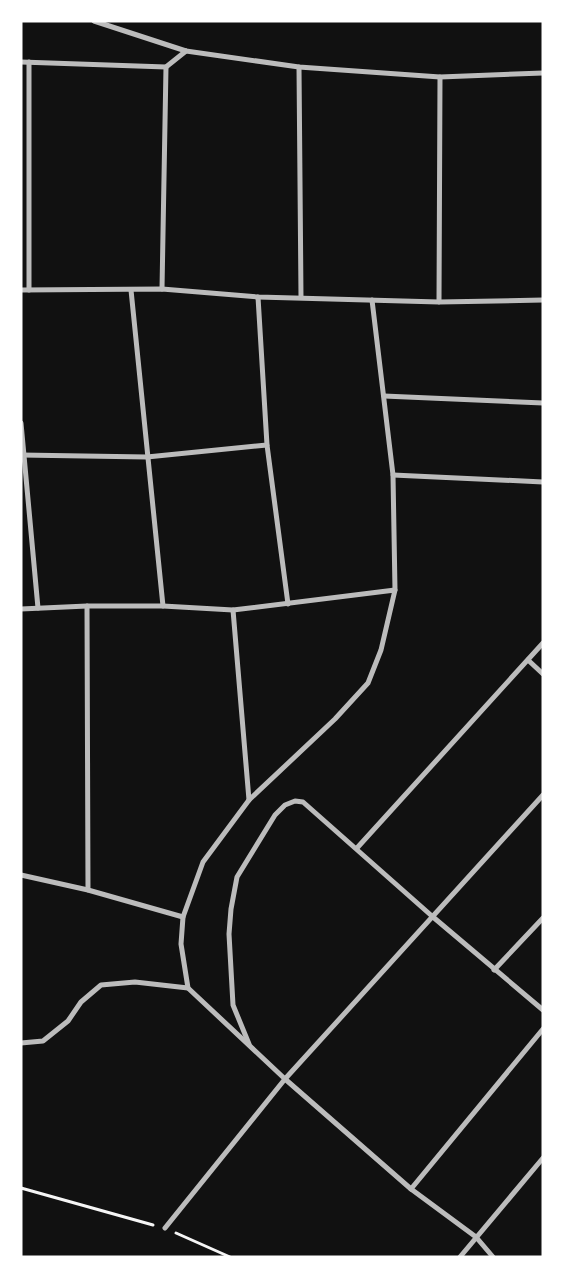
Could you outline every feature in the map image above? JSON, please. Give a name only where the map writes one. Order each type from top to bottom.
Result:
[{"type":"street","points":[[94,21],[186,51],[299,67],[440,78],[543,73]]},
{"type":"street","points":[[21,62],[166,67],[186,51]]},
{"type":"street","points":[[28,290],[29,62]]},
{"type":"street","points":[[162,289],[166,67]]},
{"type":"street","points":[[299,67],[301,297]]},
{"type":"street","points":[[439,302],[440,78]]},
{"type":"street","points":[[21,290],[162,289],[258,297],[439,302],[543,300]]},
{"type":"street","points":[[131,290],[163,606]]},
{"type":"street","points":[[258,297],[268,445],[288,604]]},
{"type":"street","points":[[188,988],[181,944],[183,917],[203,862],[249,800],[335,719],[368,684],[381,650],[395,590],[393,475],[372,300]]},
{"type":"street","points":[[384,396],[543,404]]},
{"type":"street","points":[[21,422],[38,608]]},
{"type":"street","points":[[23,455],[147,457],[268,445]]},
{"type":"street","points":[[393,475],[543,482]]},
{"type":"street","points":[[21,610],[87,606],[163,606],[233,610],[395,590]]},
{"type":"street","points":[[87,606],[88,890]]},
{"type":"street","points":[[233,610],[249,800]]},
{"type":"street","points":[[356,848],[543,643]]},
{"type":"street","points":[[528,660],[543,674]]},
{"type":"street","points":[[165,1228],[285,1079],[543,795]]},
{"type":"street","points":[[250,1046],[233,1005],[229,934],[231,909],[237,877],[275,815],[285,805],[295,801],[303,802],[494,970],[543,1010]]},
{"type":"street","points":[[21,875],[88,890],[183,917]]},
{"type":"street","points":[[494,970],[543,918]]},
{"type":"street","points":[[21,1043],[43,1041],[68,1021],[81,1002],[101,985],[134,982],[188,988],[285,1079],[410,1188],[476,1237],[493,1257]]},
{"type":"street","points":[[410,1188],[543,1029]]},
{"type":"street","points":[[460,1257],[543,1158]]},
{"type":"path","points":[[21,1188],[165,1228],[230,1257]]}]
